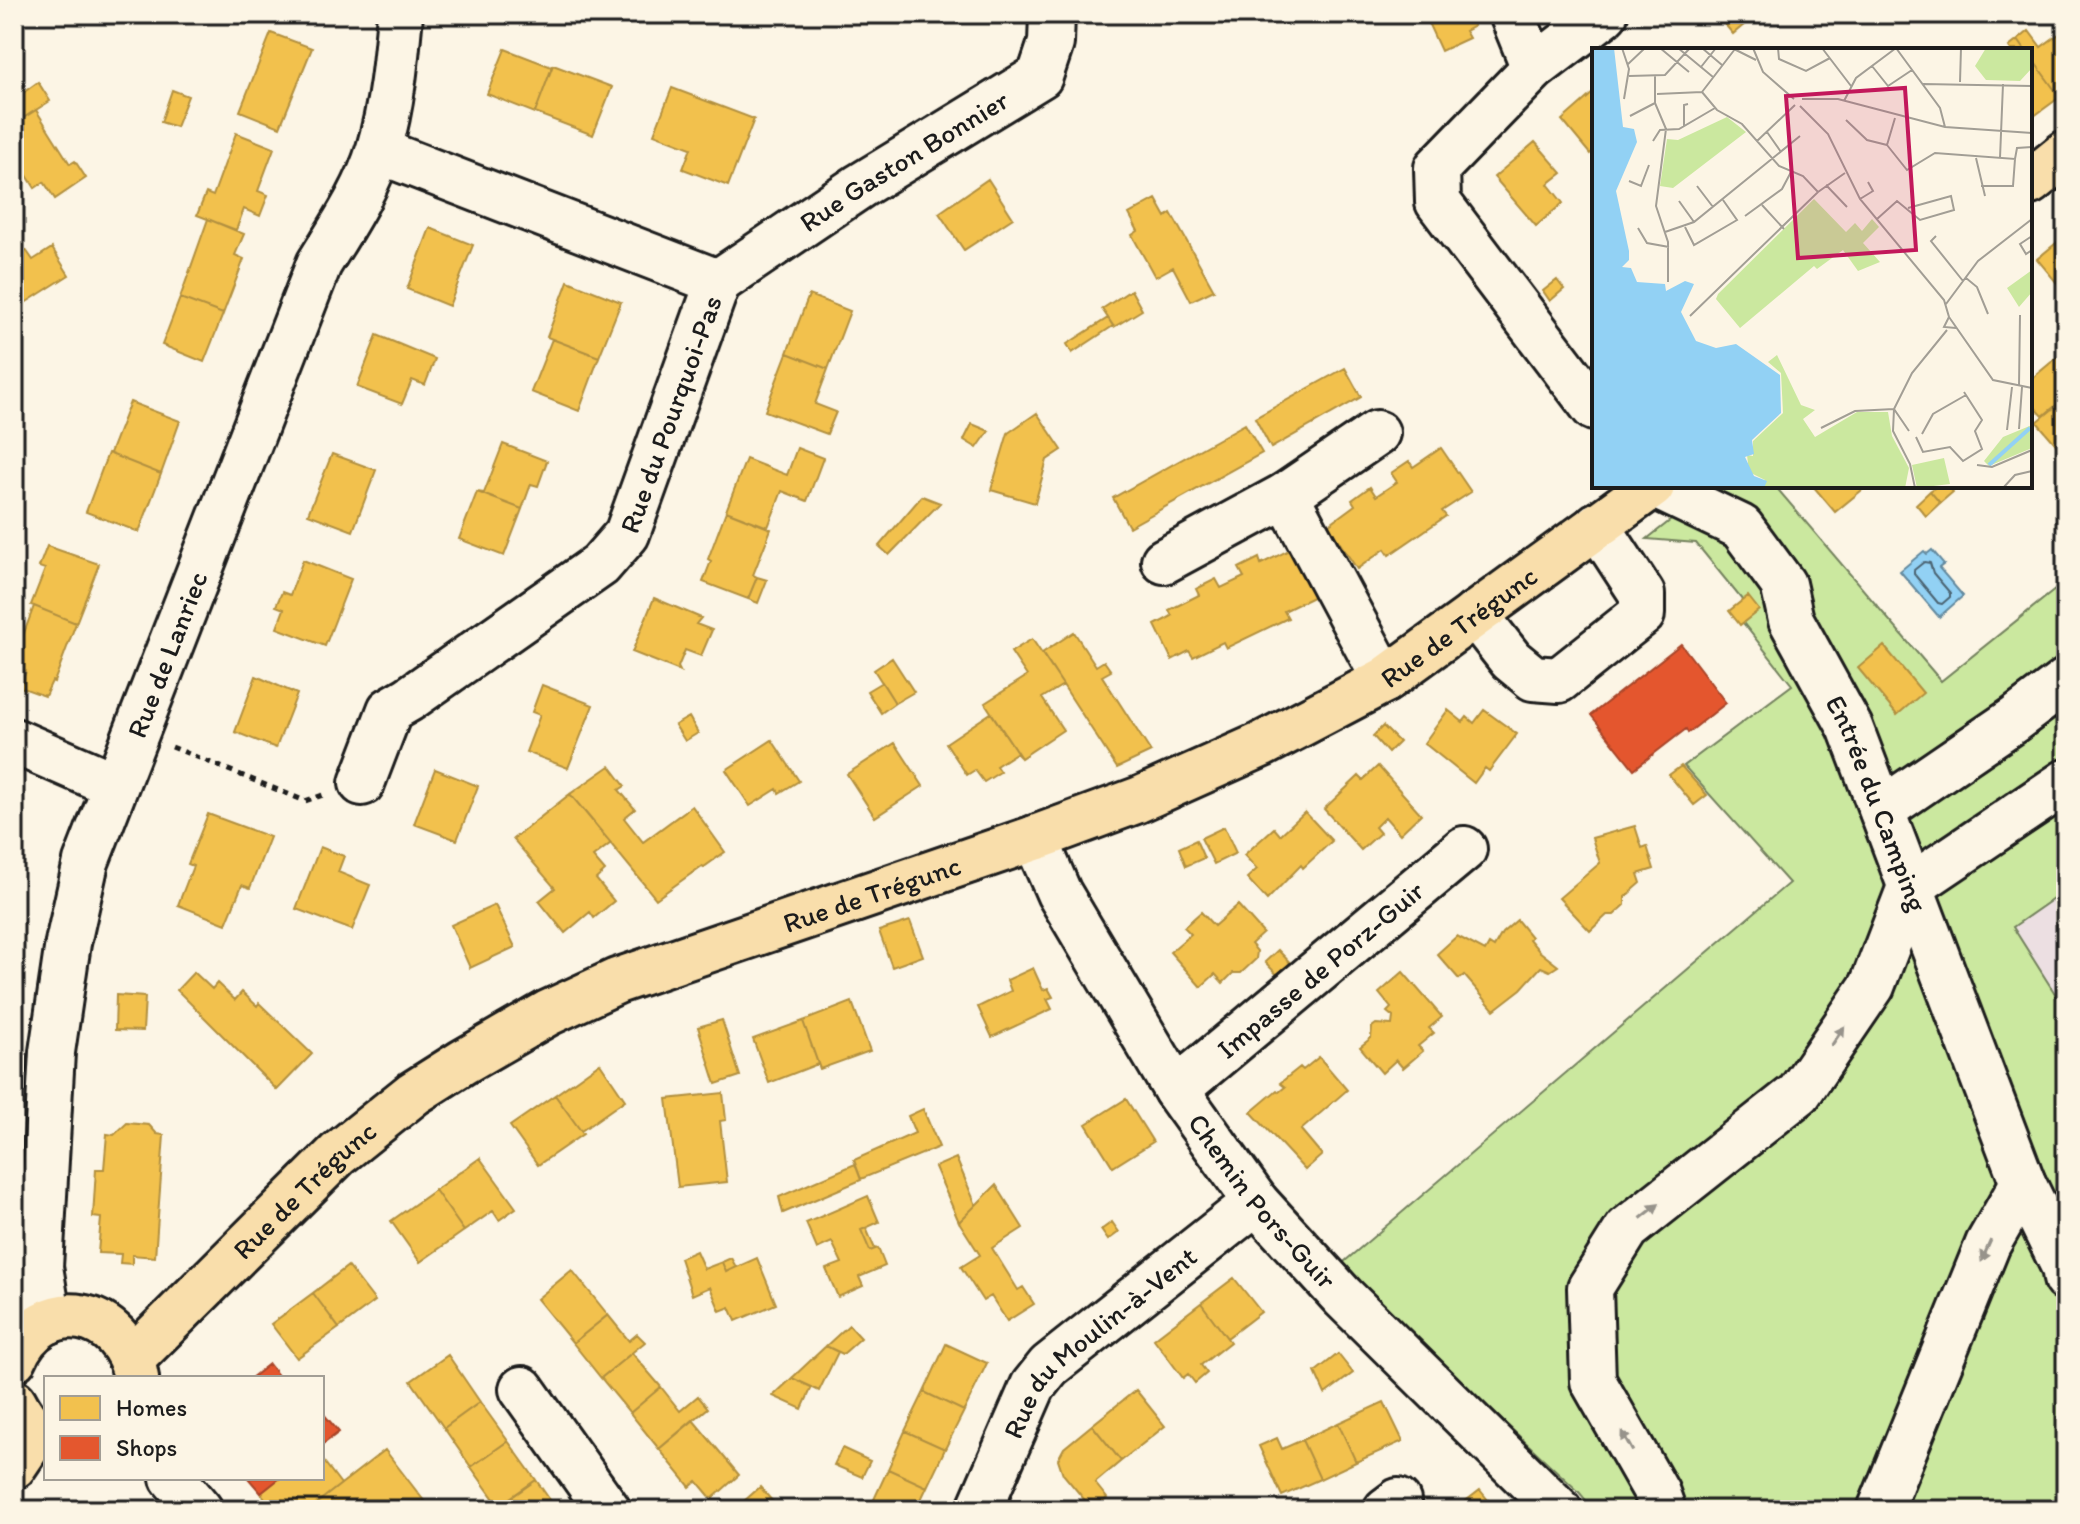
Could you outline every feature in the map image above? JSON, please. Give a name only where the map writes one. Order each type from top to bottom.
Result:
[{"type":"main road","points":[[2032,180],[2066,153]]},
{"type":"main road","name":"Rue de Trégunc","points":[[134,1368],[338,1154],[372,1124],[414,1093],[525,1025],[617,981],[1035,838],[1138,800],[1261,745],[1385,680],[1650,488]]},
{"type":"main road","points":[[14,1359],[33,1331],[49,1321],[69,1317],[89,1319],[108,1327],[134,1368]]},
{"type":"street","name":"Rue de Lanriec","points":[[49,1321],[40,1267],[52,1052],[68,943],[86,862],[319,264],[351,211],[379,151],[393,84],[400,14]]},
{"type":"street","name":"Rue Gaston Bonnier","points":[[718,282],[860,186],[1040,76],[1051,43],[1052,14]]},
{"type":"street","points":[[1512,14],[1534,68]]},
{"type":"street","points":[[1592,405],[1438,202],[1437,168],[1534,68],[1605,14]]},
{"type":"street","name":"Rue du Pourquoi-Pas","points":[[362,783],[390,710],[600,565],[627,534],[718,282],[379,151]]},
{"type":"street","points":[[1164,561],[1286,495],[1377,433]]},
{"type":"street","name":"Entrée du Camping","points":[[1657,488],[1741,527],[1783,584],[1791,620],[1850,727],[2023,1183],[2064,1267],[2066,1279]]},
{"type":"street","points":[[1286,495],[1385,680]]},
{"type":"street","points":[[1475,614],[1511,660],[1533,678],[1559,680],[1642,614],[1642,594],[1597,525]]},
{"type":"street","points":[[1882,810],[2066,681]]},
{"type":"street","points":[[14,741],[115,785]]},
{"type":"street","points":[[1663,1510],[1657,1493],[1593,1381],[1590,1288],[1627,1229],[1799,1093],[1872,986],[1910,887],[2066,782]]},
{"type":"street","name":"Chemin Pors-Guir","points":[[1035,838],[1059,893],[1176,1090],[1256,1202],[1343,1297],[1559,1510]]},
{"type":"street","name":"Impasse de Porz-Guir","points":[[1176,1090],[1464,849]]},
{"type":"street","points":[[1880,1510],[1988,1244],[2023,1183]]},
{"type":"street","name":"Rue du Moulin-à-Vent","points":[[979,1510],[1033,1386],[1049,1366],[1256,1202]]},
{"type":"street","points":[[522,1389],[608,1510]]},
{"type":"street","points":[[175,1480],[200,1510]]},
{"type":"path","points":[[137,734],[305,801],[362,783]]},
{"type":"shaded area","points":[[2066,890],[2066,1011],[2013,927]]},
{"type":"green space","points":[[1711,488],[1777,488],[1941,681],[2066,581],[2066,890],[2013,927],[2066,1011],[2066,1510],[1594,1510],[1579,1492],[1338,1267],[1789,883],[1684,766],[1792,685],[1733,610],[1743,601],[1696,543],[1647,539]]},
{"type":"water","points":[[1932,550],[1944,564],[1939,568],[1963,596],[1939,617],[1900,571],[1924,551],[1927,554]]},
{"type":"building: Homes","points":[[1424,14],[1469,14],[1474,26],[1465,31],[1469,38],[1441,51]]},
{"type":"building: Homes","points":[[1716,14],[1757,14],[1733,34]]},
{"type":"building: Homes","points":[[2066,29],[2066,92],[2060,97],[2032,59],[2032,48],[2024,48],[2018,40],[2029,31],[2041,47]]},
{"type":"building: Homes","points":[[271,33],[312,48],[280,127],[240,111]]},
{"type":"building: Homes","points":[[2018,40],[2024,48],[2010,48]]},
{"type":"building: Homes","points":[[505,49],[552,67],[535,113],[487,94]]},
{"type":"building: Homes","points":[[2032,59],[2060,97],[2032,118]]},
{"type":"building: Homes","points":[[553,65],[612,87],[593,135],[535,113]]},
{"type":"building: Homes","points":[[14,77],[24,92],[38,82],[50,101],[14,124]]},
{"type":"building: Homes","points":[[672,88],[754,119],[728,186],[683,169],[691,148],[654,134]]},
{"type":"building: Homes","points":[[172,90],[188,96],[176,127],[161,122]]},
{"type":"building: Homes","points":[[1592,94],[1590,154],[1562,120]]},
{"type":"building: Homes","points":[[36,110],[70,164],[75,161],[86,178],[55,199],[44,182],[35,188],[14,155],[14,124]]},
{"type":"building: Homes","points":[[236,133],[274,148],[258,191],[268,195],[260,216],[244,209],[236,230],[197,215],[206,193],[213,196]]},
{"type":"building: Homes","points":[[1535,142],[1562,173],[1548,184],[1563,203],[1536,226],[1494,177]]},
{"type":"building: Homes","points":[[988,179],[1013,218],[964,250],[939,213]]},
{"type":"building: Homes","points":[[1156,199],[1166,217],[1171,213],[1214,290],[1191,301],[1173,267],[1155,277],[1132,235],[1138,231],[1129,214]]},
{"type":"building: Homes","points":[[208,219],[244,234],[235,255],[244,259],[223,314],[180,298]]},
{"type":"building: Homes","points":[[430,228],[473,245],[449,306],[407,289]]},
{"type":"building: Homes","points":[[2066,235],[2066,294],[2037,259]]},
{"type":"building: Homes","points":[[52,248],[69,275],[14,310],[14,258],[26,250],[33,260]]},
{"type":"building: Homes","points":[[1557,280],[1564,289],[1550,301],[1543,291]]},
{"type":"building: Homes","points":[[568,281],[621,302],[599,357],[547,337]]},
{"type":"building: Homes","points":[[1131,290],[1142,310],[1114,327],[1102,309]]},
{"type":"building: Homes","points":[[809,295],[850,311],[828,369],[787,353]]},
{"type":"building: Homes","points":[[180,298],[223,314],[204,362],[162,345]]},
{"type":"building: Homes","points":[[1108,318],[1113,326],[1072,353],[1067,344]]},
{"type":"building: Homes","points":[[377,335],[435,359],[425,385],[412,380],[402,404],[357,387]]},
{"type":"building: Homes","points":[[552,339],[599,357],[579,411],[531,392]]},
{"type":"building: Homes","points":[[2066,350],[2066,397],[2043,416],[2032,404],[2032,378]]},
{"type":"building: Homes","points":[[787,353],[828,369],[815,404],[836,412],[827,434],[765,411]]},
{"type":"building: Homes","points":[[1345,368],[1361,397],[1271,448],[1255,418]]},
{"type":"building: Homes","points":[[2066,398],[2066,456],[2037,422]]},
{"type":"building: Homes","points":[[130,402],[180,421],[161,474],[108,453]]},
{"type":"building: Homes","points":[[1037,413],[1062,450],[1047,460],[1035,503],[991,490],[1008,433]]},
{"type":"building: Homes","points":[[972,424],[989,431],[977,448],[964,440]]},
{"type":"building: Homes","points":[[1245,424],[1262,453],[1129,527],[1113,498]]},
{"type":"building: Homes","points":[[503,444],[547,461],[538,486],[531,484],[522,509],[477,492],[484,493]]},
{"type":"building: Homes","points":[[797,448],[823,458],[807,501],[782,491],[768,527],[726,511],[746,459],[787,475]]},
{"type":"building: Homes","points":[[1441,448],[1471,492],[1442,511],[1446,516],[1389,555],[1385,549],[1357,569],[1328,525],[1355,505],[1352,500],[1370,487],[1376,496],[1397,482],[1391,473],[1409,461],[1413,467]]},
{"type":"building: Homes","points":[[108,453],[161,474],[139,532],[86,512]]},
{"type":"building: Homes","points":[[332,454],[376,470],[353,531],[308,514]]},
{"type":"building: Homes","points":[[1815,488],[1865,488],[1835,512]]},
{"type":"building: Homes","points":[[1950,488],[1953,492],[1940,503],[1930,491]]},
{"type":"building: Homes","points":[[1930,491],[1940,503],[1926,516],[1916,504]]},
{"type":"building: Homes","points":[[477,492],[522,509],[504,556],[459,539]]},
{"type":"building: Homes","points":[[922,496],[940,503],[889,555],[879,546]]},
{"type":"building: Homes","points":[[726,511],[771,529],[753,575],[757,577],[748,599],[703,582]]},
{"type":"building: Homes","points":[[47,546],[99,564],[76,623],[31,605],[45,569],[39,567]]},
{"type":"building: Homes","points":[[1291,549],[1315,596],[1284,611],[1288,618],[1226,648],[1223,642],[1193,657],[1189,651],[1172,660],[1155,625],[1172,616],[1169,610],[1199,595],[1196,589],[1216,579],[1221,588],[1244,577],[1239,568],[1259,558],[1261,564]]},
{"type":"building: Homes","points":[[303,560],[351,579],[325,646],[277,628],[284,609],[276,606],[282,592],[290,595]]},
{"type":"building: Homes","points":[[757,577],[767,580],[758,603],[748,599]]},
{"type":"building: Homes","points":[[1748,596],[1759,610],[1740,625],[1729,611]]},
{"type":"building: Homes","points":[[654,598],[701,618],[696,624],[712,630],[701,656],[685,650],[678,667],[680,671],[632,652]]},
{"type":"building: Homes","points":[[34,606],[76,623],[54,682],[45,696],[20,687],[26,671],[14,667]]},
{"type":"building: Homes","points":[[1074,632],[1096,666],[1104,661],[1111,671],[1102,676],[1151,752],[1117,768],[1042,653]]},
{"type":"building: Homes","points":[[1032,639],[1063,685],[1042,698],[1063,730],[1021,758],[985,703],[1027,676],[1011,652]]},
{"type":"building: Homes","points":[[1884,646],[1923,693],[1897,715],[1858,668]]},
{"type":"building: Homes","points":[[892,658],[914,692],[895,703],[874,670]]},
{"type":"building: Homes","points":[[256,676],[297,694],[276,748],[235,732]]},
{"type":"building: Homes","points":[[882,682],[895,703],[881,713],[867,691]]},
{"type":"building: Homes","points":[[542,685],[593,705],[568,768],[526,752],[540,715],[532,712]]},
{"type":"building: Homes","points":[[1448,710],[1463,722],[1467,717],[1474,723],[1484,710],[1517,734],[1489,771],[1485,768],[1474,783],[1424,743]]},
{"type":"building: Homes","points":[[991,713],[1021,758],[1016,753],[996,766],[1000,772],[984,782],[975,770],[967,775],[946,743]]},
{"type":"building: Homes","points":[[689,717],[698,733],[685,741],[675,725]]},
{"type":"building: Homes","points":[[1383,726],[1399,742],[1388,753],[1373,736]]},
{"type":"building: Homes","points":[[772,740],[799,781],[779,793],[777,789],[750,806],[726,770]]},
{"type":"building: Homes","points":[[895,743],[923,786],[875,817],[847,774]]},
{"type":"building: Homes","points":[[610,766],[625,786],[619,790],[635,809],[624,818],[643,842],[692,806],[725,852],[656,899],[570,794]]},
{"type":"building: Homes","points":[[1378,766],[1421,814],[1400,834],[1385,817],[1375,827],[1380,833],[1361,850],[1324,809],[1359,776],[1363,780]]},
{"type":"building: Homes","points":[[1681,766],[1707,795],[1694,805],[1669,775]]},
{"type":"building: Homes","points":[[435,769],[478,786],[457,840],[414,824]]},
{"type":"building: Homes","points":[[570,794],[611,843],[593,857],[605,871],[596,879],[614,901],[594,918],[590,912],[565,933],[539,901],[555,888],[513,839]]},
{"type":"building: Homes","points":[[1305,812],[1332,841],[1303,868],[1301,865],[1267,900],[1247,878],[1257,869],[1244,855],[1274,828],[1280,835]]},
{"type":"building: Homes","points":[[208,814],[270,837],[250,888],[242,885],[226,924],[178,905],[193,866],[188,864]]},
{"type":"building: Homes","points":[[1635,826],[1642,848],[1647,846],[1654,869],[1638,874],[1641,883],[1625,897],[1625,905],[1614,915],[1607,915],[1590,931],[1559,898],[1600,863],[1592,838]]},
{"type":"building: Homes","points":[[1224,827],[1236,853],[1214,864],[1201,838]]},
{"type":"building: Homes","points":[[1196,840],[1204,858],[1186,866],[1179,848]]},
{"type":"building: Homes","points":[[320,847],[344,856],[338,872],[370,885],[352,930],[296,909]]},
{"type":"building: Homes","points":[[495,905],[515,947],[470,968],[451,925]]},
{"type":"building: Homes","points":[[1238,905],[1263,933],[1251,944],[1257,951],[1256,959],[1241,973],[1233,973],[1223,983],[1215,974],[1201,987],[1170,952],[1191,934],[1184,927],[1201,912],[1214,926]]},
{"type":"building: Homes","points":[[1517,920],[1539,951],[1558,966],[1550,971],[1541,967],[1521,989],[1494,1010],[1464,975],[1459,979],[1437,954],[1457,936],[1485,951],[1489,944],[1494,947],[1502,933]]},
{"type":"building: Homes","points":[[910,921],[923,956],[892,967],[879,931]]},
{"type":"building: Homes","points":[[1278,950],[1298,971],[1285,983],[1265,962]]},
{"type":"building: Homes","points":[[1033,968],[1043,990],[1048,988],[1053,997],[1047,999],[1052,1009],[992,1037],[978,1007],[1011,991],[1007,980]]},
{"type":"building: Homes","points":[[194,972],[212,989],[217,983],[235,1000],[242,992],[257,1006],[259,1003],[312,1054],[277,1090],[177,990]]},
{"type":"building: Homes","points":[[1403,972],[1442,1017],[1429,1028],[1434,1033],[1418,1046],[1423,1051],[1403,1068],[1396,1060],[1382,1073],[1360,1047],[1371,1038],[1372,1027],[1376,1024],[1392,1025],[1393,1017],[1387,1012],[1391,1008],[1379,993]]},
{"type":"building: Homes","points":[[116,995],[145,997],[143,1031],[115,1030]]},
{"type":"building: Homes","points":[[852,1002],[870,1051],[820,1069],[803,1021]]},
{"type":"building: Homes","points":[[722,1020],[740,1076],[716,1084],[698,1027]]},
{"type":"building: Homes","points":[[803,1021],[818,1064],[769,1083],[753,1039]]},
{"type":"building: Homes","points":[[1319,1057],[1347,1090],[1301,1130],[1322,1155],[1305,1170],[1251,1112],[1285,1087],[1280,1083]]},
{"type":"building: Homes","points":[[600,1063],[625,1100],[581,1131],[555,1095]]},
{"type":"building: Homes","points":[[723,1093],[726,1120],[720,1121],[727,1182],[678,1187],[667,1099]]},
{"type":"building: Homes","points":[[555,1095],[583,1134],[538,1165],[510,1126]]},
{"type":"building: Homes","points":[[1126,1099],[1153,1142],[1113,1167],[1086,1124]]},
{"type":"building: Homes","points":[[923,1109],[939,1147],[861,1179],[854,1160],[915,1133],[908,1116]]},
{"type":"building: Homes","points":[[127,1123],[149,1125],[157,1134],[164,1135],[155,1257],[132,1255],[132,1264],[120,1263],[121,1254],[98,1253],[101,1218],[93,1217],[96,1169],[104,1169],[107,1134],[114,1135]]},
{"type":"building: Homes","points":[[480,1158],[516,1208],[499,1220],[493,1211],[464,1231],[435,1190]]},
{"type":"building: Homes","points":[[956,1158],[976,1205],[959,1222],[935,1167]]},
{"type":"building: Homes","points":[[855,1164],[861,1180],[783,1213],[779,1197]]},
{"type":"building: Homes","points":[[996,1185],[1023,1228],[992,1248],[1018,1290],[1023,1287],[1034,1304],[1007,1321],[991,1296],[983,1301],[961,1267],[980,1255],[959,1222]]},
{"type":"building: Homes","points":[[435,1190],[464,1231],[420,1262],[391,1221]]},
{"type":"building: Homes","points":[[868,1196],[879,1222],[861,1230],[870,1251],[878,1248],[885,1266],[859,1277],[863,1286],[838,1297],[826,1269],[842,1263],[832,1242],[817,1249],[806,1223]]},
{"type":"building: Homes","points":[[1112,1222],[1119,1232],[1108,1240],[1101,1230]]},
{"type":"building: Homes","points":[[866,1228],[875,1249],[870,1251],[861,1230]]},
{"type":"building: Homes","points":[[696,1251],[704,1269],[722,1262],[726,1272],[757,1258],[776,1304],[736,1321],[730,1307],[720,1311],[710,1287],[692,1295],[680,1258]]},
{"type":"building: Homes","points":[[731,1258],[736,1267],[726,1272],[722,1262]]},
{"type":"building: Homes","points":[[348,1266],[375,1301],[339,1328],[313,1293]]},
{"type":"building: Homes","points":[[572,1270],[608,1315],[573,1343],[537,1299]]},
{"type":"building: Homes","points":[[1234,1278],[1261,1312],[1227,1338],[1201,1303]]},
{"type":"building: Homes","points":[[313,1293],[339,1328],[297,1358],[271,1324]]},
{"type":"building: Homes","points":[[1201,1303],[1230,1342],[1201,1365],[1207,1373],[1195,1383],[1188,1374],[1183,1378],[1154,1339]]},
{"type":"building: Homes","points":[[608,1315],[629,1341],[637,1334],[645,1342],[601,1378],[573,1343]]},
{"type":"building: Homes","points":[[849,1325],[861,1338],[843,1354],[826,1346]]},
{"type":"building: Homes","points":[[946,1344],[987,1363],[964,1411],[924,1392]]},
{"type":"building: Homes","points":[[826,1346],[838,1352],[819,1391],[792,1378]]},
{"type":"building: Homes","points":[[632,1353],[661,1387],[630,1413],[601,1378]]},
{"type":"building: Homes","points":[[1338,1354],[1353,1373],[1325,1394],[1315,1372]]},
{"type":"building: Homes","points":[[448,1355],[480,1402],[444,1428],[411,1381]]},
{"type":"building: Homes","points":[[792,1378],[812,1387],[802,1409],[773,1396]]},
{"type":"building: Homes","points":[[661,1387],[680,1411],[698,1396],[708,1408],[659,1449],[630,1413]]},
{"type":"building: Homes","points":[[1136,1390],[1165,1426],[1121,1461],[1092,1425]]},
{"type":"building: Homes","points":[[924,1392],[964,1411],[945,1449],[905,1431]]},
{"type":"building: Homes","points":[[480,1402],[508,1441],[471,1467],[444,1428]]},
{"type":"building: Homes","points":[[1384,1402],[1403,1441],[1356,1462],[1338,1423]]},
{"type":"building: Homes","points":[[693,1420],[739,1475],[712,1499],[697,1481],[690,1487],[659,1449]]},
{"type":"building: Homes","points":[[1338,1423],[1356,1462],[1320,1479],[1302,1440]]},
{"type":"building: Homes","points":[[1092,1425],[1121,1461],[1095,1483],[1107,1498],[1093,1510],[1063,1474],[1058,1459],[1064,1448]]},
{"type":"building: Homes","points":[[905,1431],[945,1449],[927,1487],[888,1469]]},
{"type":"building: Homes","points":[[1277,1438],[1282,1449],[1302,1440],[1320,1479],[1282,1496],[1259,1446]]},
{"type":"building: Homes","points":[[508,1441],[536,1480],[499,1506],[471,1467]]},
{"type":"building: Homes","points":[[842,1448],[870,1461],[862,1477],[834,1465]]},
{"type":"building: Homes","points":[[385,1450],[431,1510],[308,1510],[341,1484]]},
{"type":"building: Homes","points":[[324,1462],[341,1484],[308,1510],[274,1510],[261,1493],[277,1480],[324,1480]]},
{"type":"building: Homes","points":[[888,1469],[927,1487],[916,1510],[870,1508]]},
{"type":"building: Homes","points":[[536,1480],[557,1510],[494,1509]]},
{"type":"building: Homes","points":[[760,1487],[780,1510],[734,1510]]},
{"type":"building: Homes","points":[[1480,1490],[1496,1510],[1454,1510]]},
{"type":"building: Shops","points":[[1681,644],[1726,703],[1634,769],[1591,715]]},
{"type":"building: Shops","points":[[269,1364],[278,1376],[254,1376]]},
{"type":"building: Shops","points":[[324,1414],[339,1432],[324,1443]]},
{"type":"building: Shops","points":[[250,1480],[277,1480],[261,1493]]}]
